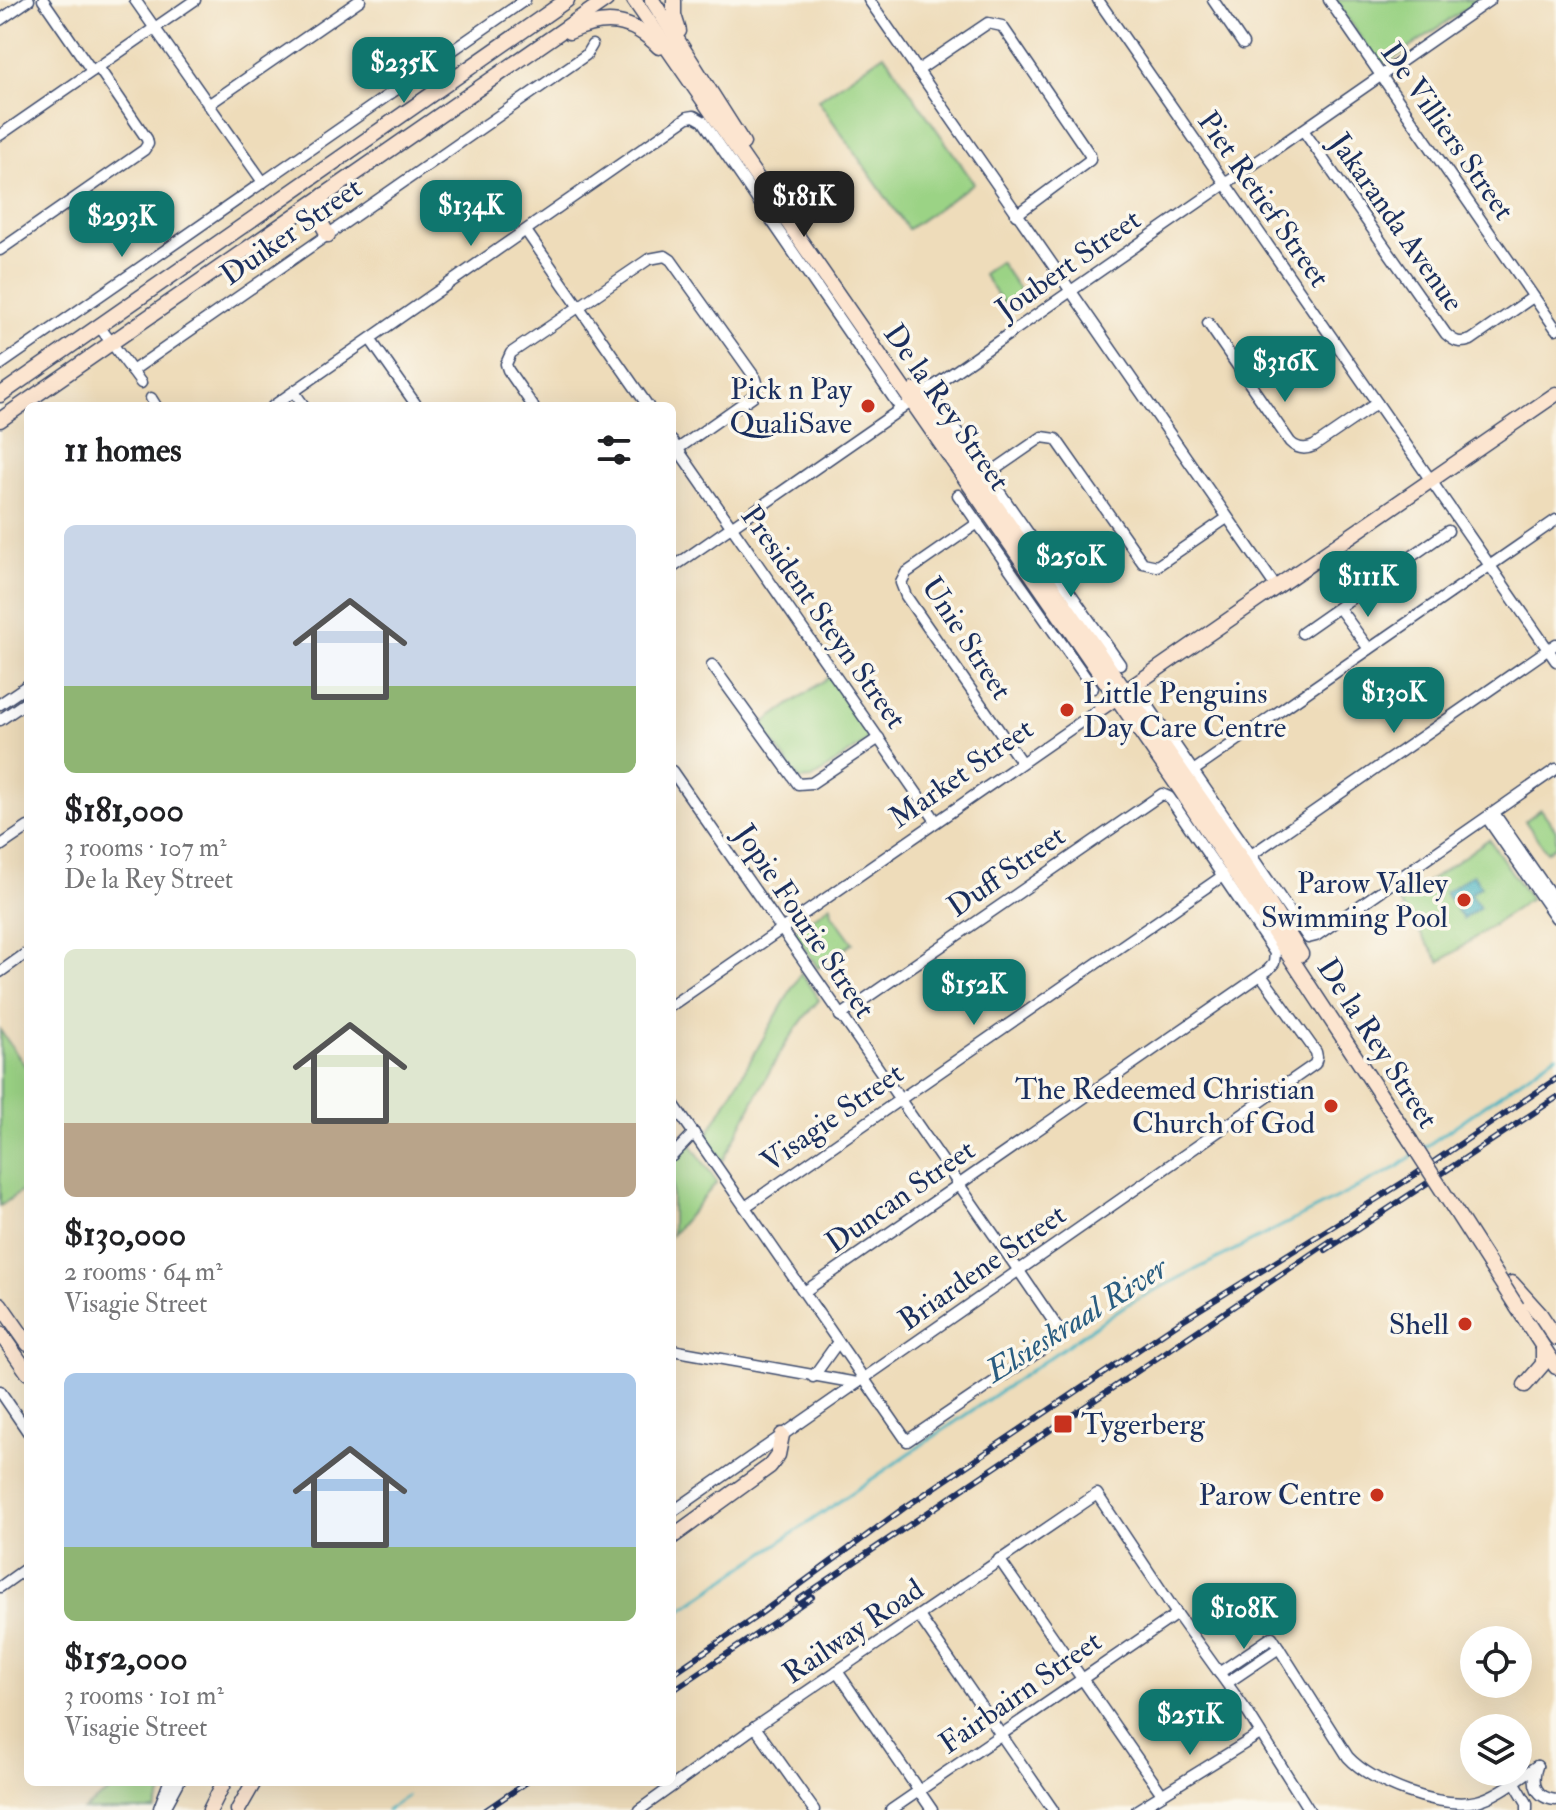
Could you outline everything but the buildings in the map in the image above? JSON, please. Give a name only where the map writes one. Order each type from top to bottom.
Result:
[{"type":"main road","points":[[0,395],[567,0]]},
{"type":"main road","points":[[26,402],[606,0]]},
{"type":"main road","name":"De la Rey Street","points":[[634,0],[750,153],[910,402],[1230,841],[1556,1367]]},
{"type":"main road","name":"De la Rey Street","points":[[652,0],[687,66]]},
{"type":"main road","points":[[674,0],[674,15],[687,66]]},
{"type":"main road","points":[[514,63],[583,26],[619,22],[642,31],[687,66]]},
{"type":"main road","points":[[324,195],[317,215],[328,235]]},
{"type":"main road","name":"Market Street","points":[[1101,708],[1556,394]]},
{"type":"main road","points":[[0,420],[24,403]]},
{"type":"main road","name":"De la Rey Street","points":[[1414,1138],[1512,1283],[1555,1336]]},
{"type":"main road","points":[[0,1304],[24,1338]]},
{"type":"main road","points":[[0,1333],[24,1367]]},
{"type":"main road","points":[[1525,1385],[1543,1364],[1543,1347]]},
{"type":"main road","points":[[676,1534],[770,1466],[778,1455],[782,1435]]},
{"type":"main road","points":[[210,1810],[222,1786]]},
{"type":"main road","points":[[238,1810],[252,1786]]},
{"type":"street","points":[[0,20],[29,0]]},
{"type":"street","points":[[0,250],[144,150],[148,144],[43,0]]},
{"type":"street","points":[[135,0],[263,182]]},
{"type":"street","points":[[0,135],[195,0]]},
{"type":"street","points":[[208,105],[360,0]]},
{"type":"street","points":[[0,365],[525,0]]},
{"type":"street","points":[[869,0],[1276,587]]},
{"type":"street","name":"Piet Retief Street","points":[[1098,0],[1490,567],[1552,646],[1556,661]]},
{"type":"street","points":[[1213,0],[1243,44]]},
{"type":"street","name":"De Villiers Street","points":[[1329,0],[1556,329]]},
{"type":"street","name":"Joubert Street","points":[[676,565],[1490,0]]},
{"type":"street","points":[[917,71],[988,23],[1002,26],[1090,155],[1090,160],[1016,215]]},
{"type":"street","name":"Duiker Street","points":[[132,371],[586,55],[592,45]]},
{"type":"street","name":"De la Rey Street","points":[[526,231],[688,117],[697,116],[910,402]]},
{"type":"street","name":"Jakaranda Avenue","points":[[1303,130],[1446,334],[1454,341],[1461,343],[1471,340],[1533,297]]},
{"type":"street","points":[[279,402],[526,231],[645,402]]},
{"type":"street","points":[[530,402],[508,370],[507,359],[511,353],[649,259],[665,256],[671,260],[756,379],[757,390],[753,396],[676,447]]},
{"type":"street","points":[[1208,323],[1290,442],[1297,447],[1305,449],[1314,446],[1377,403]]},
{"type":"street","points":[[99,326],[141,383]]},
{"type":"street","points":[[370,339],[414,402]]},
{"type":"street","points":[[294,392],[301,402]]},
{"type":"street","name":"De la Rey Street","points":[[940,407],[1120,664]]},
{"type":"street","points":[[987,475],[1042,437],[1056,439],[1143,563],[1149,566],[1157,566],[1227,518]]},
{"type":"street","name":"President Steyn Street","points":[[676,451],[936,821]]},
{"type":"street","name":"De la Rey Street","points":[[958,495],[1093,688]]},
{"type":"street","points":[[1193,771],[1556,520]]},
{"type":"street","name":"Unie Street","points":[[978,523],[906,573],[902,578],[902,589],[1021,762]]},
{"type":"street","points":[[1302,633],[1448,531]]},
{"type":"street","points":[[1339,608],[1369,649]]},
{"type":"street","points":[[1251,855],[1552,646]]},
{"type":"street","points":[[712,665],[798,784],[812,783],[879,738]]},
{"type":"street","points":[[0,704],[24,688]]},
{"type":"street","points":[[0,720],[24,704]]},
{"type":"street","name":"De la Rey Street","points":[[1147,704],[1307,937],[1311,938],[1490,815]]},
{"type":"street","name":"Market Street","points":[[676,1002],[1101,708]]},
{"type":"street","points":[[1556,769],[1490,815],[1554,903],[1556,918]]},
{"type":"street","name":"Jopie Fourie Street","points":[[676,777],[1061,1335],[907,1441],[860,1381]]},
{"type":"street","name":"De la Rey Street","points":[[1159,794],[1169,797],[1274,950],[1274,963],[1261,975],[1316,1052],[1317,1061]]},
{"type":"street","name":"Duff Street","points":[[840,1016],[1159,794]]},
{"type":"street","points":[[0,846],[24,830]]},
{"type":"street","name":"Visagie Street","points":[[745,1207],[1224,875]]},
{"type":"street","points":[[0,972],[24,955]]},
{"type":"street","name":"Duncan Street","points":[[804,1292],[1261,975]]},
{"type":"street","name":"Briardene Street","points":[[676,1509],[1317,1061]]},
{"type":"street","points":[[676,1108],[838,1342],[860,1381]]},
{"type":"street","points":[[676,1152],[694,1133]]},
{"type":"street","points":[[813,1377],[838,1342]]},
{"type":"street","points":[[676,1351],[813,1377],[860,1381]]},
{"type":"street","points":[[0,1391],[24,1426]]},
{"type":"street","name":"Railway Road","points":[[676,1784],[1097,1494],[1177,1614]]},
{"type":"street","points":[[999,1559],[1162,1794]]},
{"type":"street","points":[[0,1587],[24,1570]]},
{"type":"street","points":[[1177,1614],[1227,1683],[1309,1810]]},
{"type":"street","name":"Fairbairn Street","points":[[891,1810],[1177,1614]]},
{"type":"street","points":[[919,1616],[1053,1810]]},
{"type":"street","points":[[1219,1673],[1272,1637],[1348,1757],[1358,1767],[1414,1794],[1453,1802],[1476,1801],[1505,1786]]},
{"type":"street","points":[[1227,1683],[1279,1648]]},
{"type":"street","points":[[837,1671],[932,1810]]},
{"type":"street","points":[[755,1727],[814,1810]]},
{"type":"street","points":[[1137,1810],[1260,1734]]},
{"type":"street","points":[[1532,1769],[1537,1766],[1533,1779],[1541,1795],[1556,1800]]},
{"type":"street","points":[[162,1810],[173,1786]]},
{"type":"street","name":"Railway Road","points":[[639,1810],[673,1786]]},
{"type":"street","points":[[1517,1786],[1527,1810]]},
{"type":"street","points":[[1502,1788],[1523,1794]]},
{"type":"green space","points":[[1335,0],[1478,0],[1389,62],[1378,63]]},
{"type":"green space","points":[[884,54],[974,183],[908,229],[818,100]]},
{"type":"green space","points":[[1000,262],[1025,298],[1008,310],[983,274]]},
{"type":"green space","points":[[829,677],[866,732],[869,732],[867,741],[812,779],[800,780],[761,725]]},
{"type":"green space","points":[[1541,809],[1556,830],[1556,845],[1547,852],[1525,821]]},
{"type":"green space","name":"Parow Valley Swimming Pool","points":[[1489,839],[1530,899],[1440,962],[1399,902]]},
{"type":"green space","points":[[831,905],[832,914],[853,943],[818,968],[795,930]]},
{"type":"green space","points":[[801,973],[819,1000],[778,1057],[723,1161],[706,1137]]},
{"type":"green space","points":[[0,1030],[24,1064],[24,1190],[0,1206]]},
{"type":"green space","points":[[690,1143],[717,1182],[676,1230],[676,1158]]},
{"type":"green space","points":[[117,1786],[165,1786],[155,1810],[83,1810]]},
{"type":"water","points":[[1473,874],[1481,886],[1470,894],[1480,907],[1463,919],[1445,893]]},
{"type":"waterway","name":"Elsieskraal River","points":[[1421,1150],[1556,1055]]},
{"type":"waterway","name":"Elsieskraal River","points":[[676,1613],[1126,1305],[1396,1168],[1415,1154]]},
{"type":"waterway","name":"Elsieskraal River","points":[[387,1810],[407,1796]]},
{"type":"railway","points":[[676,1671],[756,1617],[904,1508],[1181,1321],[1407,1180],[1556,1079]]},
{"type":"railway","points":[[1326,1250],[1556,1098]]},
{"type":"railway","points":[[798,1600],[1332,1240]]},
{"type":"railway","points":[[676,1688],[812,1597]]},
{"type":"railway","points":[[486,1810],[521,1786]]},
{"type":"place","name":"Pick n Pay QualiSave","points":[[868,406]]},
{"type":"place","name":"Little Penguins Day Care Centre","points":[[1067,710]]},
{"type":"place","name":"Parow Valley Swimming Pool","points":[[1464,900]]},
{"type":"place","name":"The Redeemed Christian Church of God","points":[[1331,1106]]},
{"type":"place","name":"Shell","points":[[1465,1324]]},
{"type":"place","name":"Tygerberg","points":[[1063,1424]]},
{"type":"place","name":"Parow Centre","points":[[1377,1495]]}]
